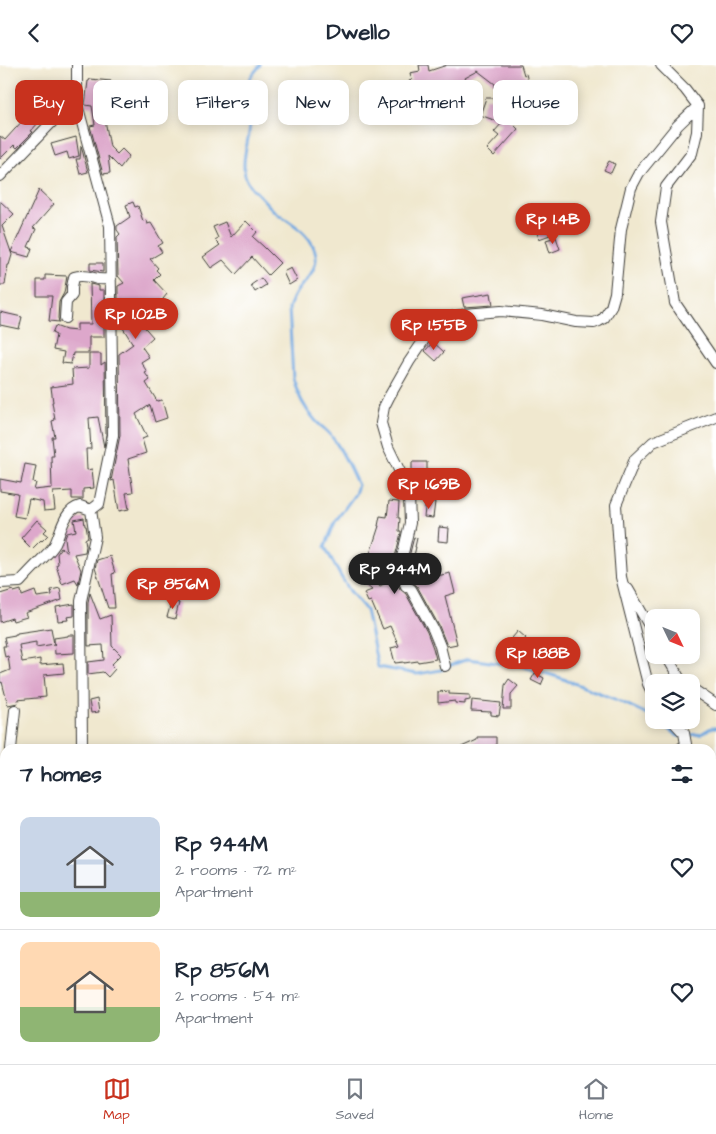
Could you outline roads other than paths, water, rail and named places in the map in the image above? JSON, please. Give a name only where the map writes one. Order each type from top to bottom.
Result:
[{"type":"street","points":[[77,65],[77,80]]},
{"type":"street","points":[[661,65],[698,106],[698,132],[692,153],[666,187],[661,221],[675,303],[716,363]]},
{"type":"street","points":[[444,666],[440,646],[433,629],[411,589],[406,586],[399,570],[410,523],[409,495],[391,454],[381,423],[384,407],[409,362],[428,334],[451,317],[500,311],[542,315],[576,322],[594,323],[604,318],[612,307],[615,293],[621,229],[631,188],[639,173],[678,125],[698,106]]},
{"type":"street","points":[[0,176],[49,125]]},
{"type":"street","points":[[83,125],[110,227],[113,435],[99,505],[91,510]]},
{"type":"street","points":[[65,318],[66,301],[72,295],[74,277],[88,276],[97,279],[111,279]]},
{"type":"street","points":[[645,674],[621,577],[616,505],[635,459],[654,442],[716,417]]},
{"type":"street","points":[[0,583],[20,582],[37,565],[56,543],[73,509],[80,506],[91,510]]},
{"type":"street","points":[[82,744],[81,601],[95,537],[91,510]]},
{"type":"street","points":[[621,577],[645,618]]},
{"type":"street","points":[[700,694],[716,705]]},
{"type":"street","points":[[12,744],[15,710]]},
{"type":"street","points":[[680,729],[684,733],[686,744]]},
{"type":"waterway","points":[[260,65],[252,75],[250,83],[250,122],[244,162],[245,175],[250,185],[271,208],[305,234],[314,248],[316,256],[315,266],[292,299],[289,308],[293,378],[304,405],[336,442],[358,485],[355,494],[335,522],[325,547],[350,591],[366,610],[378,667],[417,674],[441,670],[468,659],[514,664],[558,677],[615,699],[645,713]]},
{"type":"waterway","points":[[668,729],[678,736],[701,734],[711,728],[716,728]]}]
